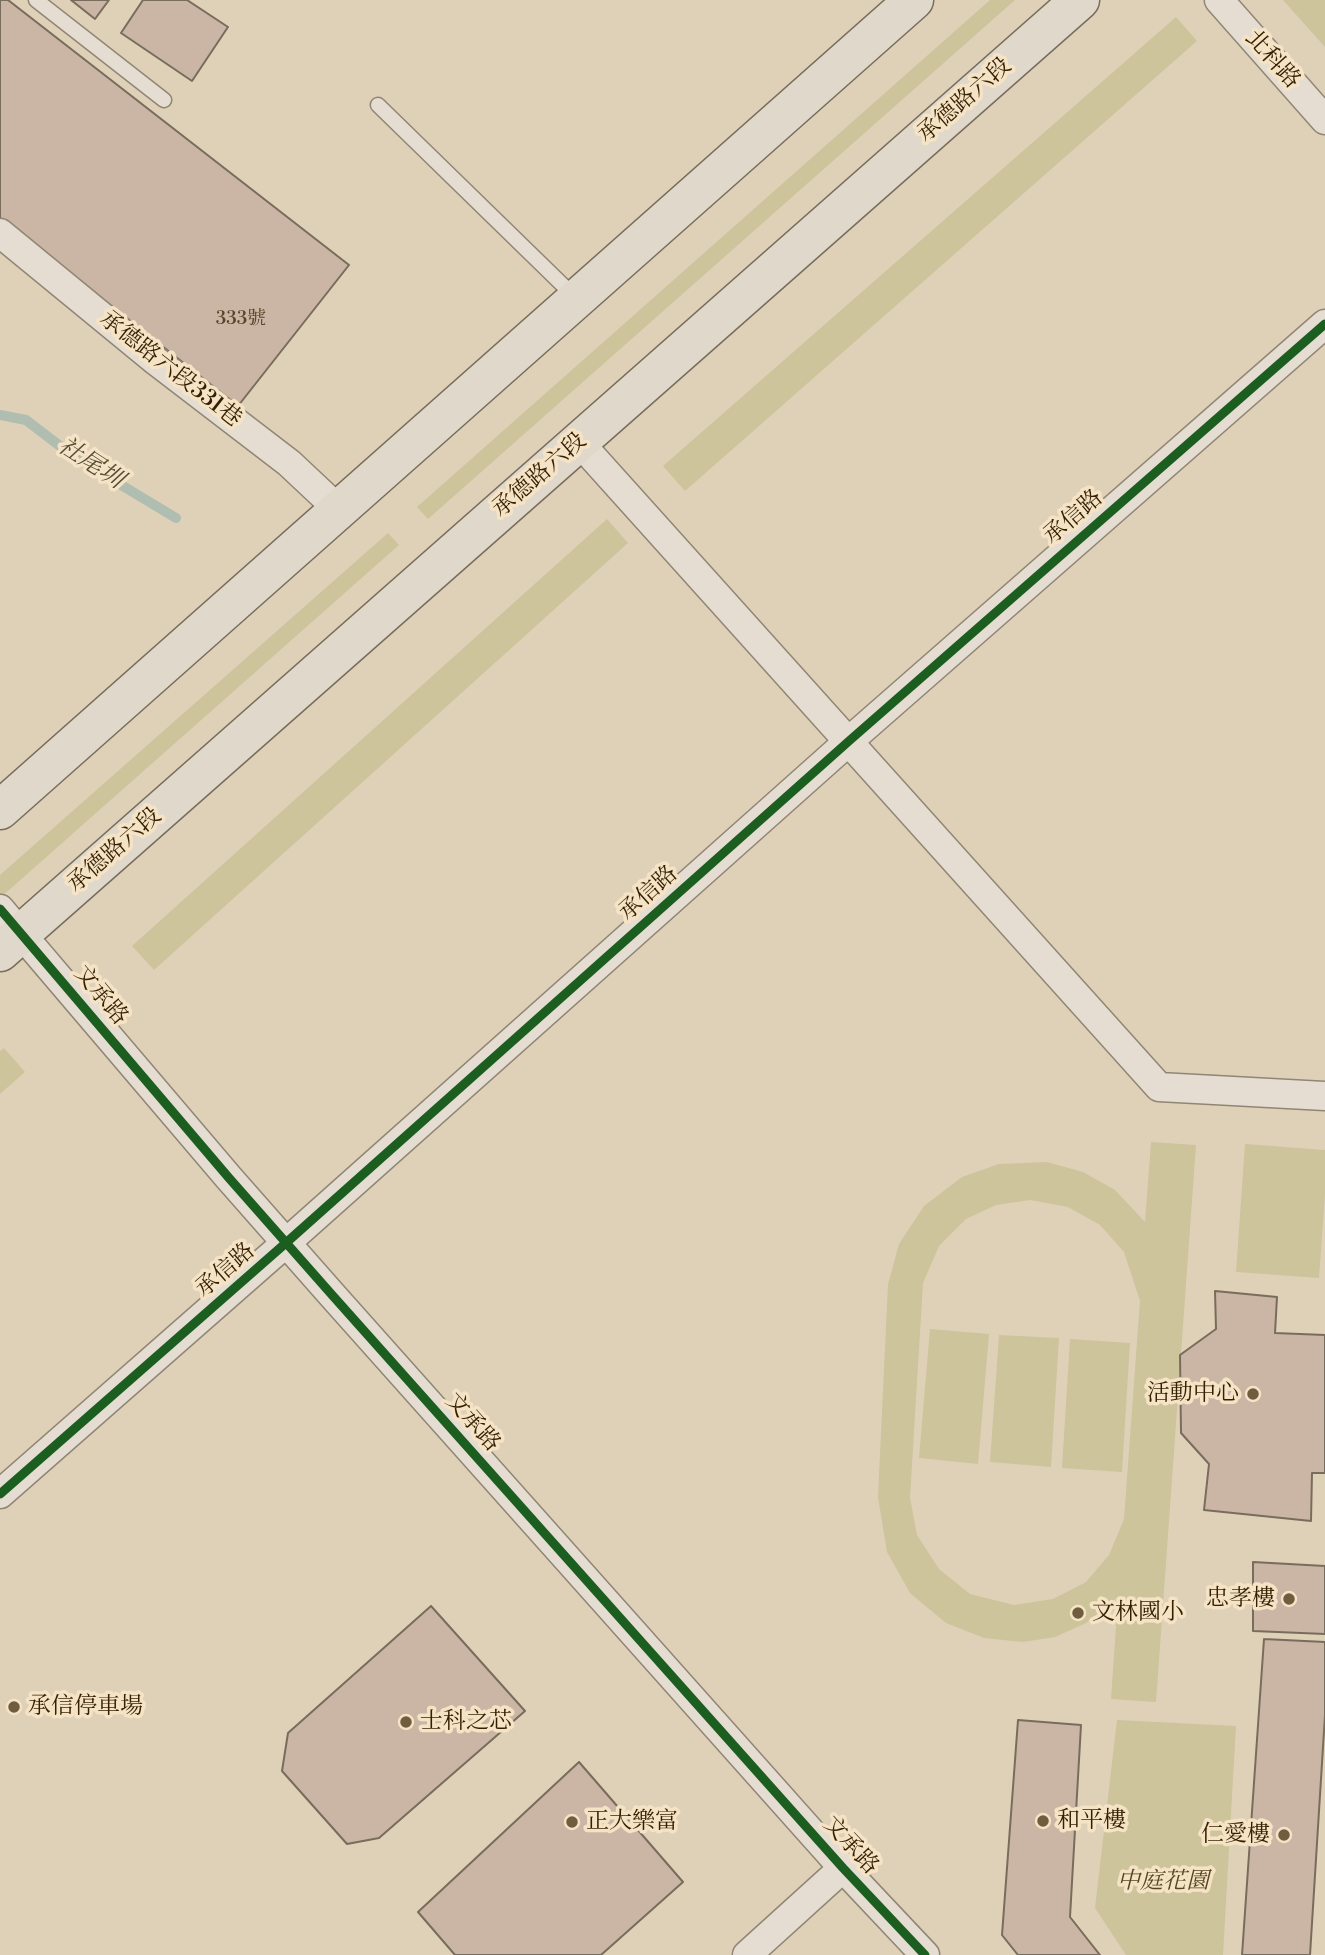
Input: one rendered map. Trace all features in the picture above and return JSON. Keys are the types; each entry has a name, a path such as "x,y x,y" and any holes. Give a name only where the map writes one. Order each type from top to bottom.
{"main road":[{"path":"0,810 914,0"},
{"name":"承德路六段","path":"7,932 579,442 1080,0"}],"street":[{"name":"北科路","path":"1219,0 1325,120"},
{"name":"承德路六段331巷","path":"0,233 156,361 289,463 338,509"},
{"name":"承信路","path":"0,1494 849,741 1325,324"},
{"path":"579,442 1159,1087 1325,1096"},
{"name":"文承路","path":"7,932 287,1242 843,1868 925,1955"},
{"path":"747,1955 843,1868"}],"lane":[{"path":"36,0 164,100"},
{"path":"378,106 576,298"}],"green space":[{"path":"990,0 1015,0 428,519 417,507"},
{"path":"1283,0 1325,0 1325,47"},
{"path":"1176,17 1197,41 685,491 663,466"},
{"path":"607,519 628,543 154,970 132,946"},
{"path":"388,533 399,545 0,898 0,875"},
{"path":"4,1048 25,1072 0,1094 0,1051"},
{"path":"1151,1142 1196,1145 1156,1702 1111,1699 1118,1597 1086,1623 1055,1637 1023,1642 984,1638 946,1623 910,1593 887,1552 878,1497 888,1284 899,1244 924,1206 962,1177 999,1164 1047,1162 1083,1172 1115,1190 1145,1222","holes":["1030,1200 1068,1207 1100,1225 1124,1252 1140,1301 1124,1519 1109,1555 1086,1582 1053,1599 1014,1605 970,1594 939,1569 917,1535 910,1498 923,1283 939,1246 966,1219 996,1205"]},
{"path":"1245,1144 1325,1150 1319,1278 1236,1272"},
{"path":"930,1329 989,1334 978,1464 919,1458"},
{"path":"999,1335 1059,1338 1051,1467 990,1462"},
{"path":"1070,1339 1130,1343 1122,1472 1062,1468"},
{"name":"中庭花園","path":"1117,1720 1236,1726 1223,1955 1126,1955 1095,1908"}],"building":[{"path":"0,0 8,0 349,265 238,406 0,218"},
{"path":"71,0 109,0 95,19"},
{"path":"143,0 187,0 228,27 192,81 121,33"},
{"name":"活動中心","path":"1215,1291 1277,1297 1275,1333 1325,1335 1325,1473 1312,1473 1311,1521 1204,1510 1209,1464 1181,1433 1180,1355 1216,1329"},
{"name":"忠孝樓","path":"1253,1562 1325,1566 1325,1634 1253,1631"},
{"name":"士科之芯","path":"431,1606 525,1711 379,1838 347,1844 282,1771 288,1733"},
{"name":"仁愛樓","path":"1264,1639 1325,1642 1325,1715 1310,1955 1242,1955"},
{"name":"和平樓","path":"1018,1720 1081,1725 1070,1917 1100,1955 1018,1955 1002,1935"},
{"name":"正大樂富","path":"579,1762 683,1882 601,1955 455,1955 418,1912"}],"waterway":[{"name":"社尾圳","path":"0,415 26,420 73,456 176,518"}],"cycle path":[{"path":"0,1494 849,741 1325,324"},
{"path":"0,909 333,1296 843,1868 925,1955"}],"place":[{"name":"活動中心","path":"1253,1394"},
{"name":"忠孝樓","path":"1289,1599"},
{"name":"文林國小","path":"1078,1613"},
{"name":"承信停車場","path":"14,1707"},
{"name":"士科之芯","path":"406,1722"},
{"name":"和平樓","path":"1043,1821"},
{"name":"正大樂富","path":"572,1822"},
{"name":"仁愛樓","path":"1284,1835"}]}
